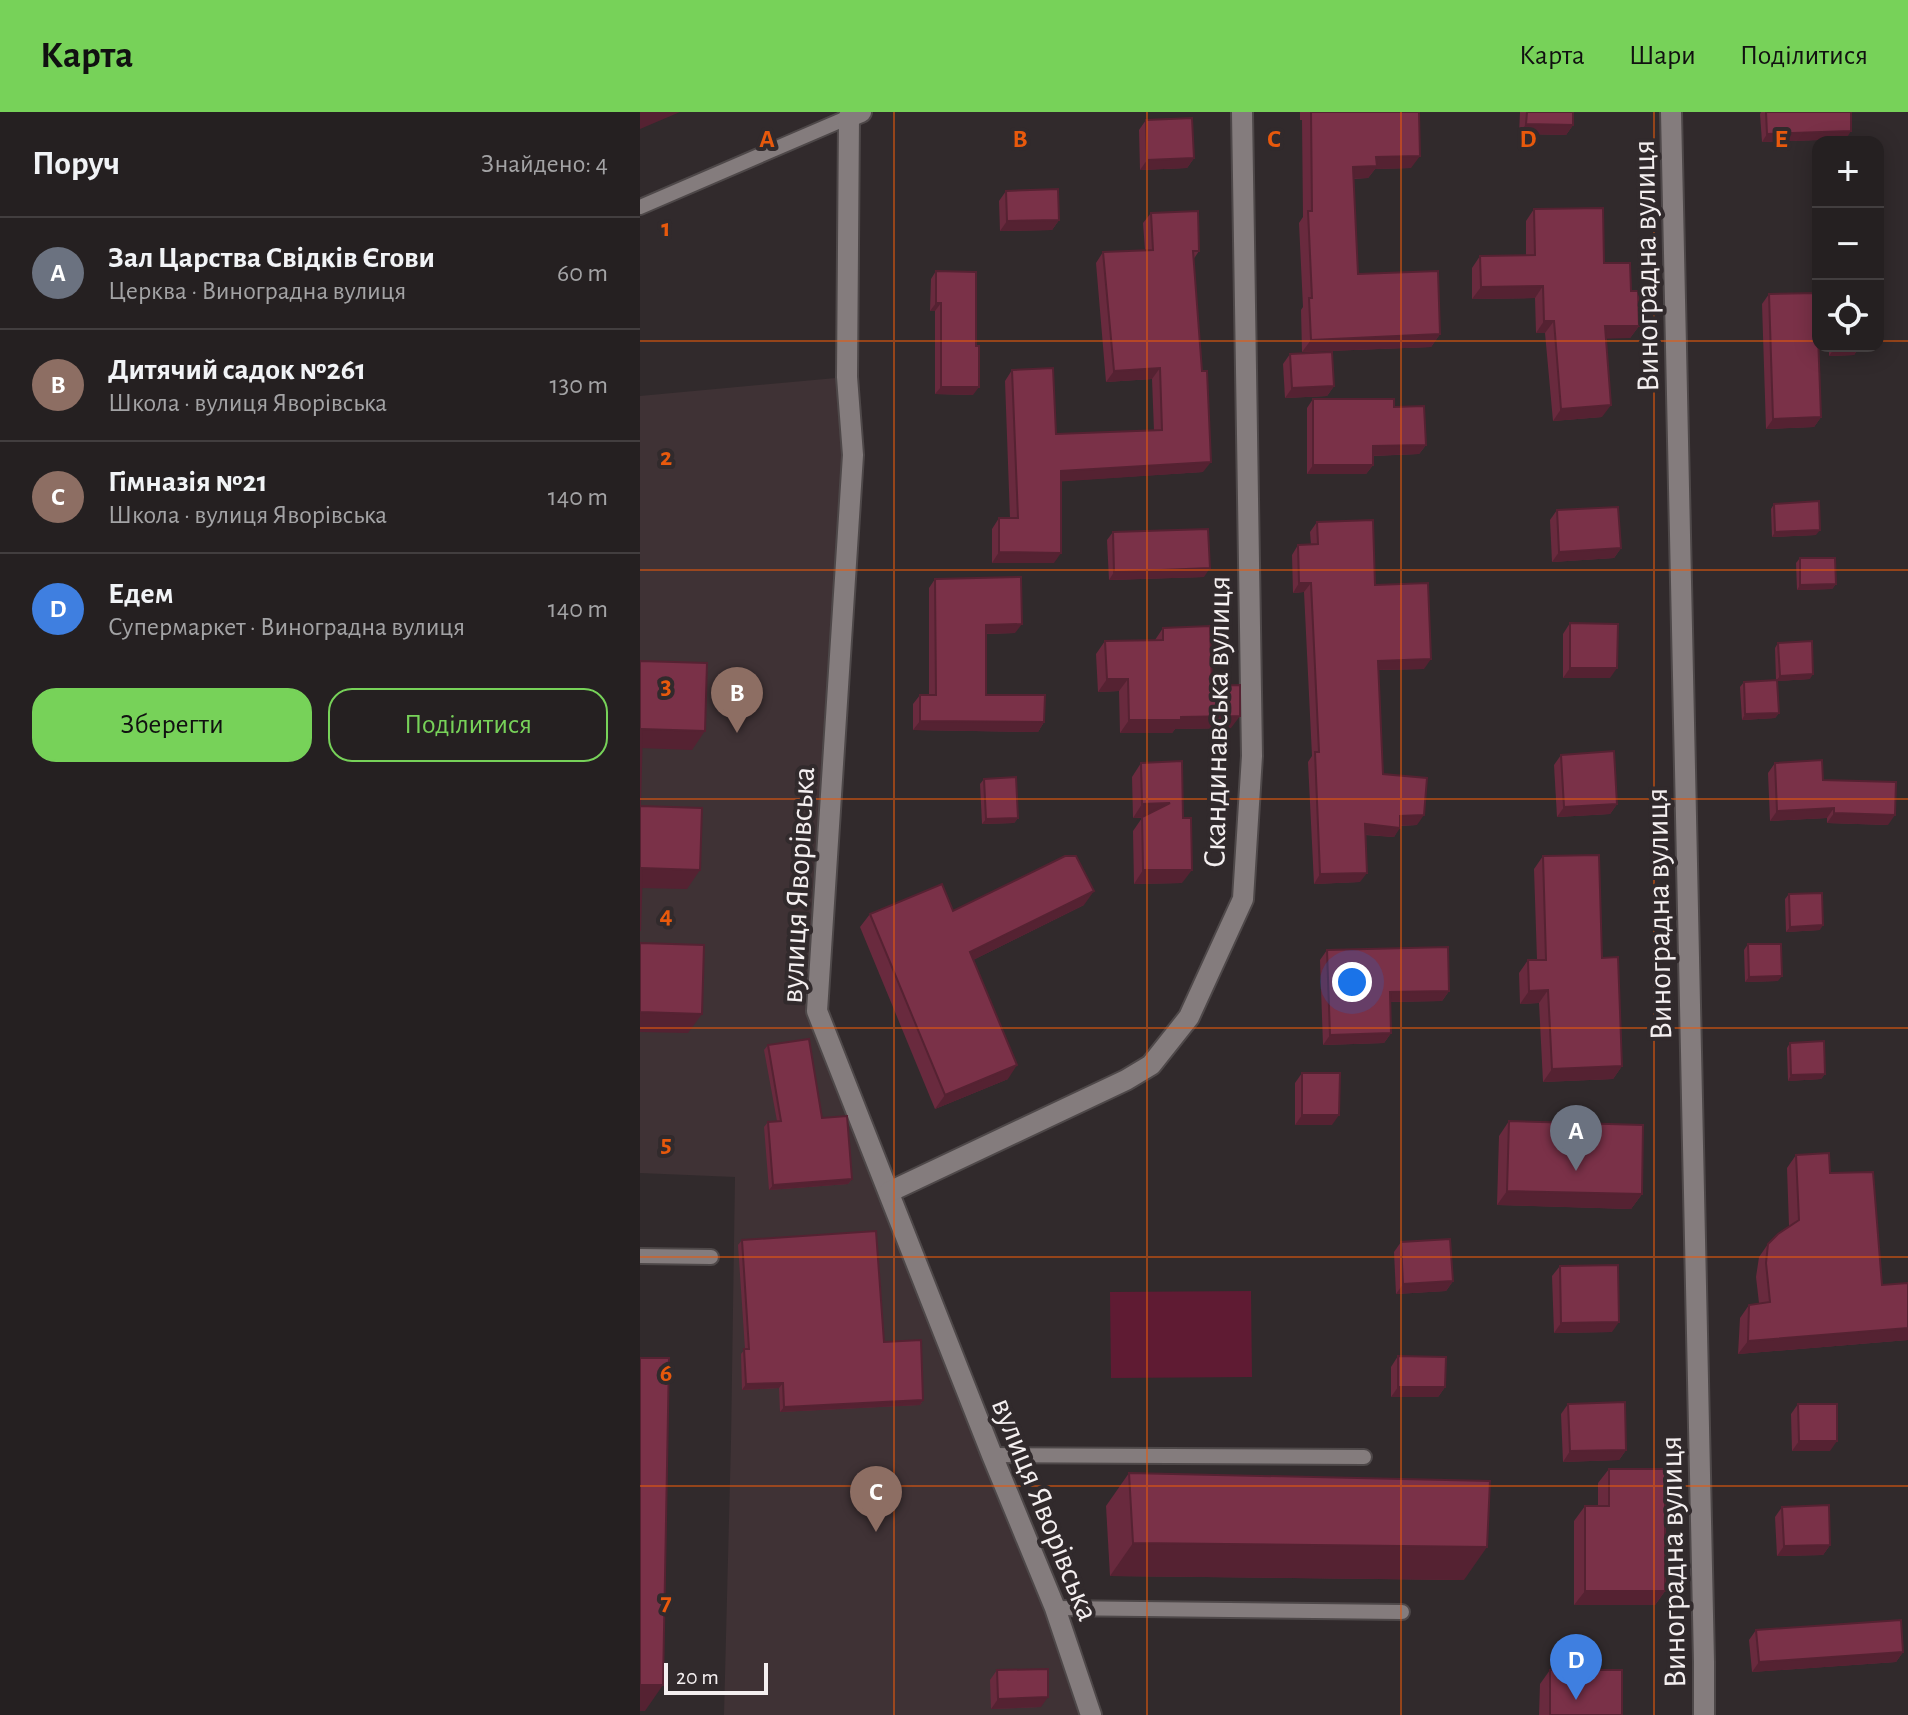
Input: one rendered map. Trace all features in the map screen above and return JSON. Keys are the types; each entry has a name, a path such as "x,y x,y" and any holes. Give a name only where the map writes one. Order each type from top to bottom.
{"street":[{"name":"Скандинавська вулиця","path":"889,1192 1126,1080 1151,1065 1189,1017 1243,899 1252,756 1242,112"},
{"name":"Виноградна вулиця","path":"1671,112 1704,1715"},
{"name":"вулиця Яворівська","path":"855,115 847,377 853,455 817,1011 1055,1608 1091,1715"}],"lane":[{"path":"640,207 855,115"},
{"path":"640,1256 711,1257"},
{"path":"992,1455 1364,1457"},
{"path":"1055,1608 1402,1612"}],"shaded area":[{"path":"847,377 817,1011 1091,1715 724,1715 735,1177 640,1173 640,396"},
{"path":"1251,1291 1252,1377 1111,1378 1110,1292"}],"building":[{"path":"1311,112 1419,112 1420,156 1376,157 1377,166 1353,167 1358,274 1438,271 1440,334 1311,340 1308,211 1312,211"},
{"path":"1527,112 1573,112 1573,125 1526,124"},
{"path":"1766,112 1851,112 1851,131 1767,134"},
{"path":"1192,118 1194,158 1147,160 1146,120"},
{"path":"1058,189 1059,220 1007,221 1006,191"},
{"path":"1603,208 1604,263 1630,263 1631,291 1638,291 1639,326 1605,326 1611,405 1561,409 1554,321 1544,321 1543,286 1481,287 1480,256 1535,255 1534,209"},
{"path":"1198,211 1199,251 1193,251 1202,371 1207,371 1211,462 1061,471 1061,553 999,552 999,518 1018,518 1012,370 1053,368 1056,434 1162,430 1160,368 1114,371 1103,252 1153,250 1151,213"},
{"path":"936,271 976,272 979,387 941,387 941,303 936,303"},
{"path":"1812,293 1812,352 1819,352 1821,417 1773,419 1769,294"},
{"path":"1332,352 1334,386 1292,388 1290,354"},
{"path":"1313,399 1394,399 1394,407 1424,406 1426,445 1373,446 1373,465 1313,465"},
{"path":"1819,501 1820,530 1775,532 1774,504"},
{"path":"1618,507 1621,548 1559,552 1557,510"},
{"path":"1373,520 1375,585 1428,583 1431,659 1378,661 1383,774 1427,778 1424,815 1400,816 1400,828 1365,824 1367,873 1320,874 1315,752 1319,752 1311,583 1299,583 1298,545 1318,544 1317,522"},
{"path":"1208,529 1210,568 1114,572 1113,532"},
{"path":"1800,558 1835,558 1836,584 1800,585"},
{"path":"1021,577 1022,624 986,625 986,695 1045,695 1044,722 920,721 920,695 936,695 935,579"},
{"path":"1570,623 1618,624 1617,668 1570,668"},
{"path":"1210,626 1212,686 1240,685 1240,716 1129,720 1128,679 1107,679 1105,641 1163,640 1163,628"},
{"path":"1812,641 1813,674 1780,676 1778,643"},
{"path":"640,661 707,663 705,731 642,729 640,805"},
{"path":"1777,680 1779,713 1745,714 1744,682"},
{"path":"1614,751 1617,804 1564,807 1561,755"},
{"path":"1822,760 1823,780 1896,782 1895,815 1834,813 1834,808 1777,811 1775,763"},
{"path":"1182,761 1183,818 1191,818 1192,870 1143,870 1142,817 1170,803 1142,804 1141,763"},
{"path":"1016,777 1018,818 986,819 984,779"},
{"path":"640,806 702,808 700,870 642,868 640,931"},
{"path":"1599,855 1602,958 1618,957 1622,1066 1552,1069 1548,990 1529,991 1528,960 1546,960 1543,856"},
{"path":"1065,856 1076,856 1094,891 970,952 1017,1065 945,1095 870,914 942,884 953,911"},
{"path":"1822,893 1823,925 1790,927 1789,894"},
{"path":"640,943 704,945 702,1014 640,1012"},
{"path":"1748,944 1781,944 1782,976 1749,977"},
{"path":"1448,947 1449,991 1390,992 1391,1033 1330,1035 1327,950"},
{"path":"809,1039 822,1118 847,1116 852,1179 773,1185 768,1122 781,1121 768,1045"},
{"path":"1824,1041 1825,1074 1791,1075 1790,1043"},
{"path":"1302,1073 1340,1073 1339,1115 1302,1115"},
{"path":"1509,1121 1643,1125 1642,1194 1507,1191"},
{"path":"1829,1153 1830,1173 1873,1172 1882,1285 1908,1283 1908,1328 1748,1341 1749,1305 1770,1302 1766,1263 1768,1244 1799,1220 1796,1155"},
{"path":"876,1231 884,1342 921,1340 923,1400 784,1407 783,1383 746,1384 744,1349 749,1349 742,1240"},
{"path":"1450,1239 1453,1281 1403,1284 1401,1242"},
{"path":"1618,1265 1619,1322 1561,1323 1560,1266"},
{"path":"1398,1356 1446,1357 1445,1387 1398,1387"},
{"path":"640,1358 669,1358 663,1685 640,1685"},
{"path":"1625,1402 1626,1450 1570,1451 1568,1404"},
{"path":"1798,1404 1837,1404 1837,1441 1799,1441"},
{"path":"1609,1469 1665,1469 1665,1591 1585,1591 1585,1506 1609,1506"},
{"path":"1129,1473 1490,1481 1487,1547 1133,1543"},
{"path":"1829,1505 1830,1545 1784,1546 1782,1507"},
{"path":"1901,1620 1903,1652 1759,1662 1756,1630"},
{"path":"1048,1669 1048,1697 998,1699 997,1670"},
{"path":"1550,1670 1622,1670 1622,1715 1550,1715"}],"place":[{"name":"Дитячий садок №261","path":"737,733"},
{"name":"Зал Царства Свідків Єгови","path":"1576,1171"},
{"name":"Гімназія №21","path":"876,1532"},
{"name":"Едем","path":"1576,1700"}]}
